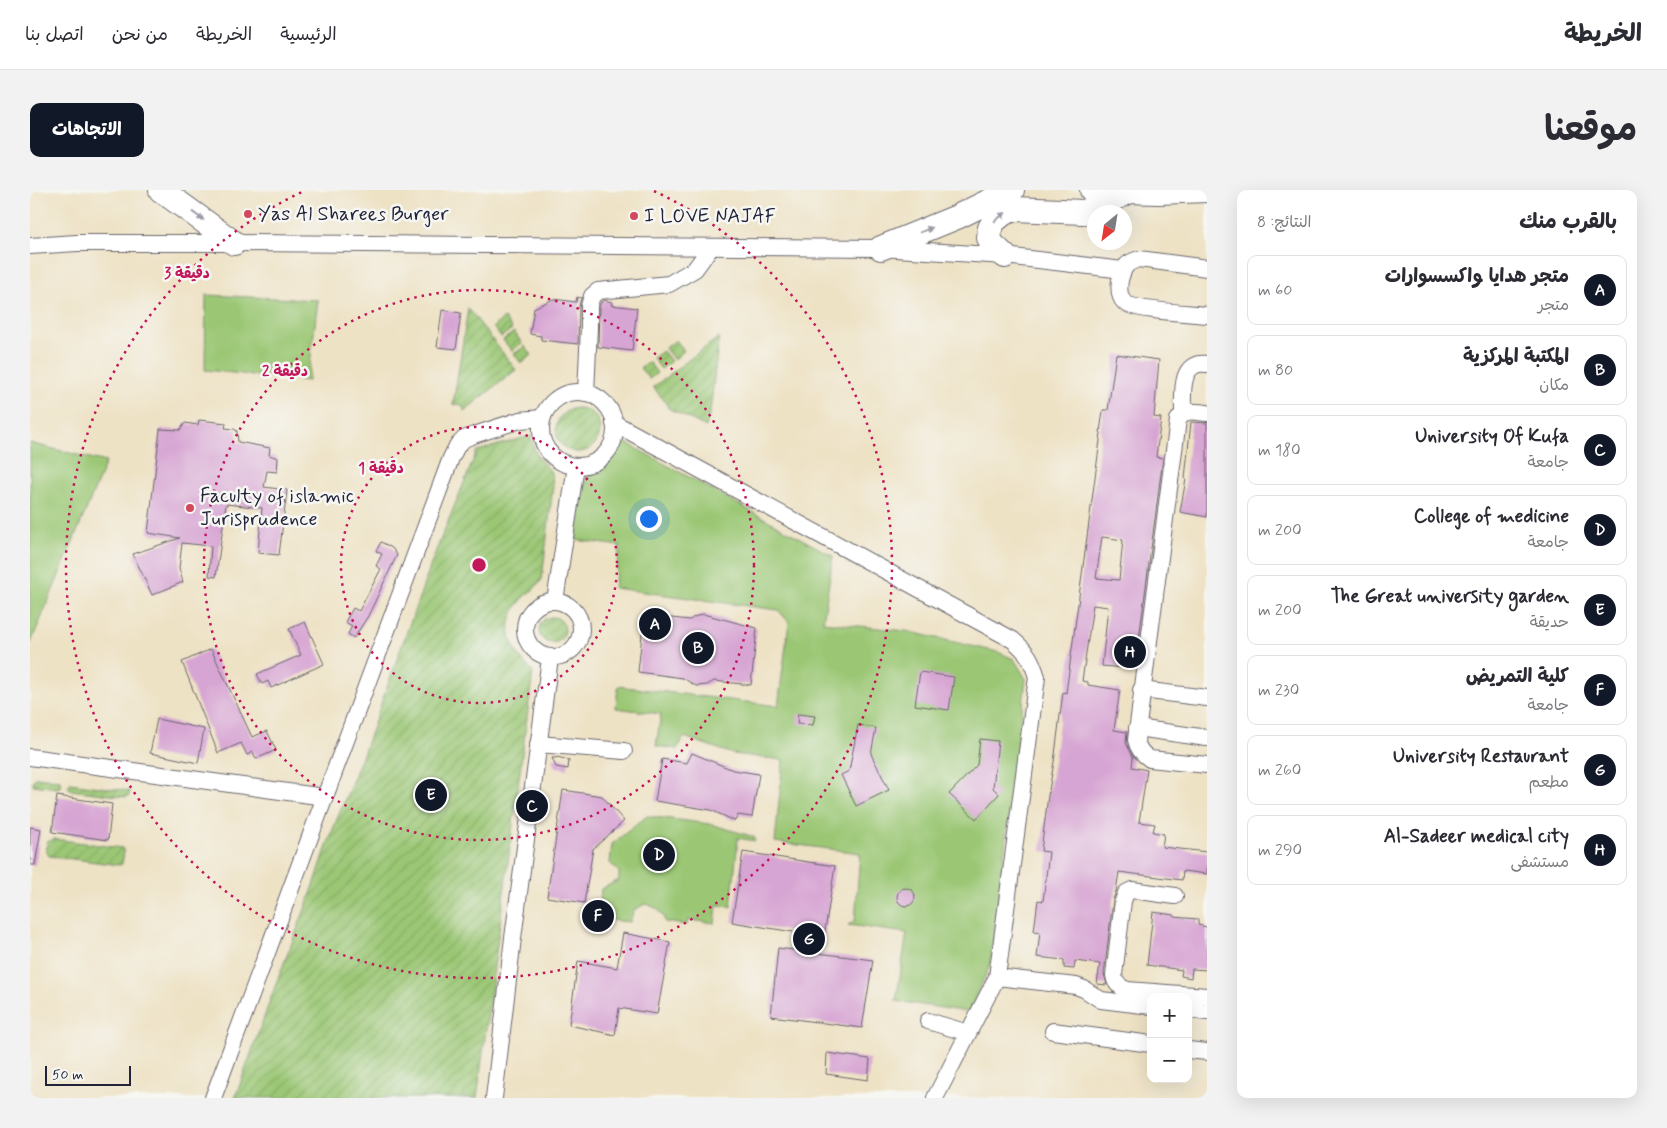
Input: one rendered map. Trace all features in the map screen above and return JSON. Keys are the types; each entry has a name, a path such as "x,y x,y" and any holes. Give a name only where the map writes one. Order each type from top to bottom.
{"highway":[{"path":"161,190 234,243"},
{"path":"881,248 957,218 1012,190"},
{"path":"1092,190 1201,194"},
{"path":"1005,256 993,246 990,238 990,228 1004,213 1015,209 1083,212 1128,192"}],"lane":[{"path":"30,246 77,243 234,243 881,248 1005,256 1123,270"},
{"path":"586,393 589,306 592,296 598,291 669,284 695,269 711,247"},
{"path":"1207,268 1139,259 1128,262 1123,270 1119,284 1120,296 1124,303 1145,309 1207,315"},
{"path":"1183,414 1183,381 1193,365 1198,363 1207,364"},
{"path":"586,393 596,397 605,404 611,413 615,434 612,445 606,454 597,461 587,465 565,464 555,459 547,450 542,440 540,430 542,418 554,400 564,394 586,393"},
{"path":"1207,413 1189,412 1183,414 1178,420 1136,740 1138,749 1150,759 1207,766"},
{"path":"213,1098 457,446 474,435 520,420 542,418"},
{"path":"614,423 1013,640 1026,651 1033,664 1037,678 997,977 936,1098"},
{"path":"556,601 576,466"},
{"path":"556,601 572,608 580,623 581,632 579,641 567,654 550,658 540,655 526,641 525,621 536,606 556,601"},
{"path":"494,1098 550,658"},
{"path":"1142,690 1207,698"},
{"path":"1137,728 1207,738"},
{"path":"538,744 624,752"},
{"path":"30,757 325,797"},
{"path":"1175,896 1132,890 1126,893 1123,901 1114,975 1115,982 1127,990 1207,996"},
{"path":"997,977 1076,986 1101,1000 1147,1006"},
{"path":"1192,1010 1207,1012"},
{"path":"928,1021 968,1033"},
{"path":"1053,1031 1147,1043"},
{"path":"1192,1050 1207,1052"}],"green space":[{"path":"206,295 318,300 308,381 205,370"},
{"path":"468,308 516,370 464,411 463,406 459,404 453,405"},
{"path":"504,318 512,329 501,337 493,327"},
{"path":"514,332 522,343 512,351 503,340"},
{"path":"719,337 710,412 706,427 668,408 667,404 653,387"},
{"path":"676,340 684,351 674,360 665,348"},
{"path":"525,346 532,355 521,363 514,354"},
{"path":"663,351 671,361 661,369 653,358"},
{"path":"649,362 657,373 649,379 640,368"},
{"path":"578,408 590,412 596,418 600,430 596,442 590,448 578,452 566,448 560,442 556,430 560,418 566,412"},
{"path":"530,436 537,455 550,470 553,486 542,579 520,602 510,621 511,639 515,648 533,672 477,1098 235,1098 312,891 331,834 362,757 435,553 477,451"},
{"path":"623,441 833,556 823,622 906,631 998,652 1014,659 1026,679 990,966 968,1012 896,1001 907,933 848,925 855,921 860,853 775,842 783,760 733,754 684,737 677,749 656,746 661,714 616,708 618,686 778,706 789,622 778,610 614,588 620,546 576,540 586,477 611,460"},
{"path":"30,443 106,462 30,645"},
{"path":"552,617 561,621 565,630 561,639 552,643 543,639 539,630 543,621"},
{"path":"37,777 60,780 61,786 57,788 33,785 33,780"},
{"path":"70,783 130,791 129,796 126,797 71,790 68,787"},
{"path":"647,816 710,824 754,837 755,841 738,838 731,907 717,905 715,923 688,920 687,925 665,922 658,910 645,904 634,910 630,922 599,919 601,889 619,880 619,872 610,863 612,844"},
{"path":"54,839 122,848 124,852 122,864 49,856 46,851 47,842"}],"building":[{"path":"577,297 581,298 578,344 541,340 541,336 530,334 534,308 553,299 576,302"},
{"path":"604,300 612,302 611,305 637,308 632,351 598,347 599,307"},
{"path":"442,310 461,313 456,349 437,347"},
{"path":"1116,354 1159,360 1154,417 1161,418 1156,457 1163,458 1135,669 1102,666 1108,607 1093,605 1082,681 1088,682 1088,685 1120,690 1114,730 1127,732 1126,743 1133,757 1132,767 1147,770 1139,822 1155,824 1153,832 1164,834 1162,847 1207,852 1207,874 1183,871 1182,880 1119,872 1113,900 1104,974 1107,985 1097,984 1100,964 1075,961 1074,969 1064,968 1064,960 1037,957 1040,932 1034,931 1038,900 1043,901 1049,852 1041,851 1048,796 1063,692 1066,693 1103,410 1108,410","holes":["1102,537 1123,540 1119,580 1096,578"]},
{"name":"Faculty of islamic Jurisprudence","path":"199,420 226,423 225,428 237,431 238,442 270,448 269,455 278,458 277,472 267,471 264,487 287,490 279,555 258,553 262,508 226,504 216,577 209,576 211,546 182,543 179,568 183,582 152,595 133,554 180,538 148,533 160,429 180,430 185,423 198,425"},
{"path":"1191,422 1207,423 1207,517 1180,512 1186,479"},
{"path":"381,542 392,548 397,555 368,616 354,638 348,634 352,626 345,622 353,608 359,611 381,569 376,566 382,554 376,551"},
{"path":"703,614 757,628 751,685 714,681 707,685 696,686 683,678 638,672 644,615 690,620"},
{"path":"305,622 324,664 271,688 268,681 262,684 257,674 301,655 289,629"},
{"path":"211,649 252,737 267,731 276,750 256,759 253,752 247,755 241,743 218,753 182,662"},
{"path":"920,672 954,677 949,710 915,705"},
{"path":"798,714 815,716 813,725 797,724"},
{"path":"157,719 204,729 198,763 150,753"},
{"path":"858,725 876,728 871,754 889,790 856,806 841,775 849,771"},
{"path":"980,739 998,741 993,788 999,794 976,819 949,794 977,765"},
{"path":"692,753 733,770 759,774 752,817 738,815 735,821 711,810 655,801 662,759 687,763"},
{"path":"557,757 569,760 568,769 556,767 552,758"},
{"path":"563,790 602,796 624,821 593,849 584,903 547,897"},
{"path":"57,796 112,804 108,840 52,832"},
{"path":"30,827 41,829 35,865 30,865"},
{"path":"743,852 835,866 824,937 732,922"},
{"path":"906,888 912,891 915,897 912,903 906,906 900,903 897,897 900,891"},
{"path":"1153,912 1174,915 1174,917 1198,919 1198,925 1207,927 1207,970 1192,969 1191,978 1181,976 1182,970 1147,965"},
{"path":"623,933 670,942 657,1014 619,1008 615,1035 569,1025 578,961 617,968"},
{"path":"778,948 873,960 862,1028 771,1016"},
{"path":"827,1053 870,1059 868,1080 826,1074"}],"place":[{"name":"Yas Al Sharees Burger","path":"248,214"},
{"name":"I LOVE NAJAF","path":"634,216"},
{"name":"Faculty of islamic Jurisprudence","path":"190,508"},
{"name":"متجر هدايا واكسسوارات","path":"655,624"},
{"name":"المكتبة المركزية","path":"698,648"},
{"name":"Al-Sadeer medical city","path":"1130,652"},
{"name":"The Great university garden","path":"431,795"},
{"name":"University Of Kufa","path":"532,806"},
{"name":"College of medicine","path":"659,855"},
{"name":"كلية التمريض","path":"598,916"},
{"name":"University Restaurant","path":"809,939"}]}
